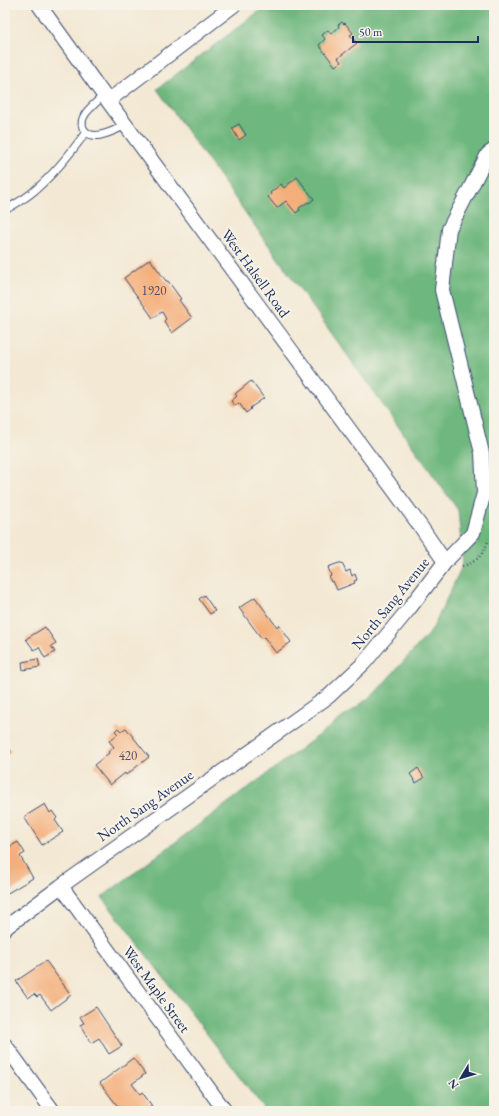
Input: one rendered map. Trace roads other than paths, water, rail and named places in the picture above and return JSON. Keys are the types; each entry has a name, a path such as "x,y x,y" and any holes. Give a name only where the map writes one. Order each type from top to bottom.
{"street":[{"name":"West Halsell Road","path":"39,5 421,527 445,562"},
{"path":"106,98 234,5"},
{"name":"North Sang Avenue","path":"5,928 61,886 329,696 364,663 445,562 473,533 484,493 482,453 442,290 449,228 488,154 494,150"},
{"name":"West Maple Street","path":"61,886 226,1111"},
{"path":"5,1045 53,1111"}],"lane":[{"path":"106,98 85,114 82,121 82,127 91,135 98,136 112,132 126,125"},
{"path":"5,210 34,192 74,149 86,132"}]}
